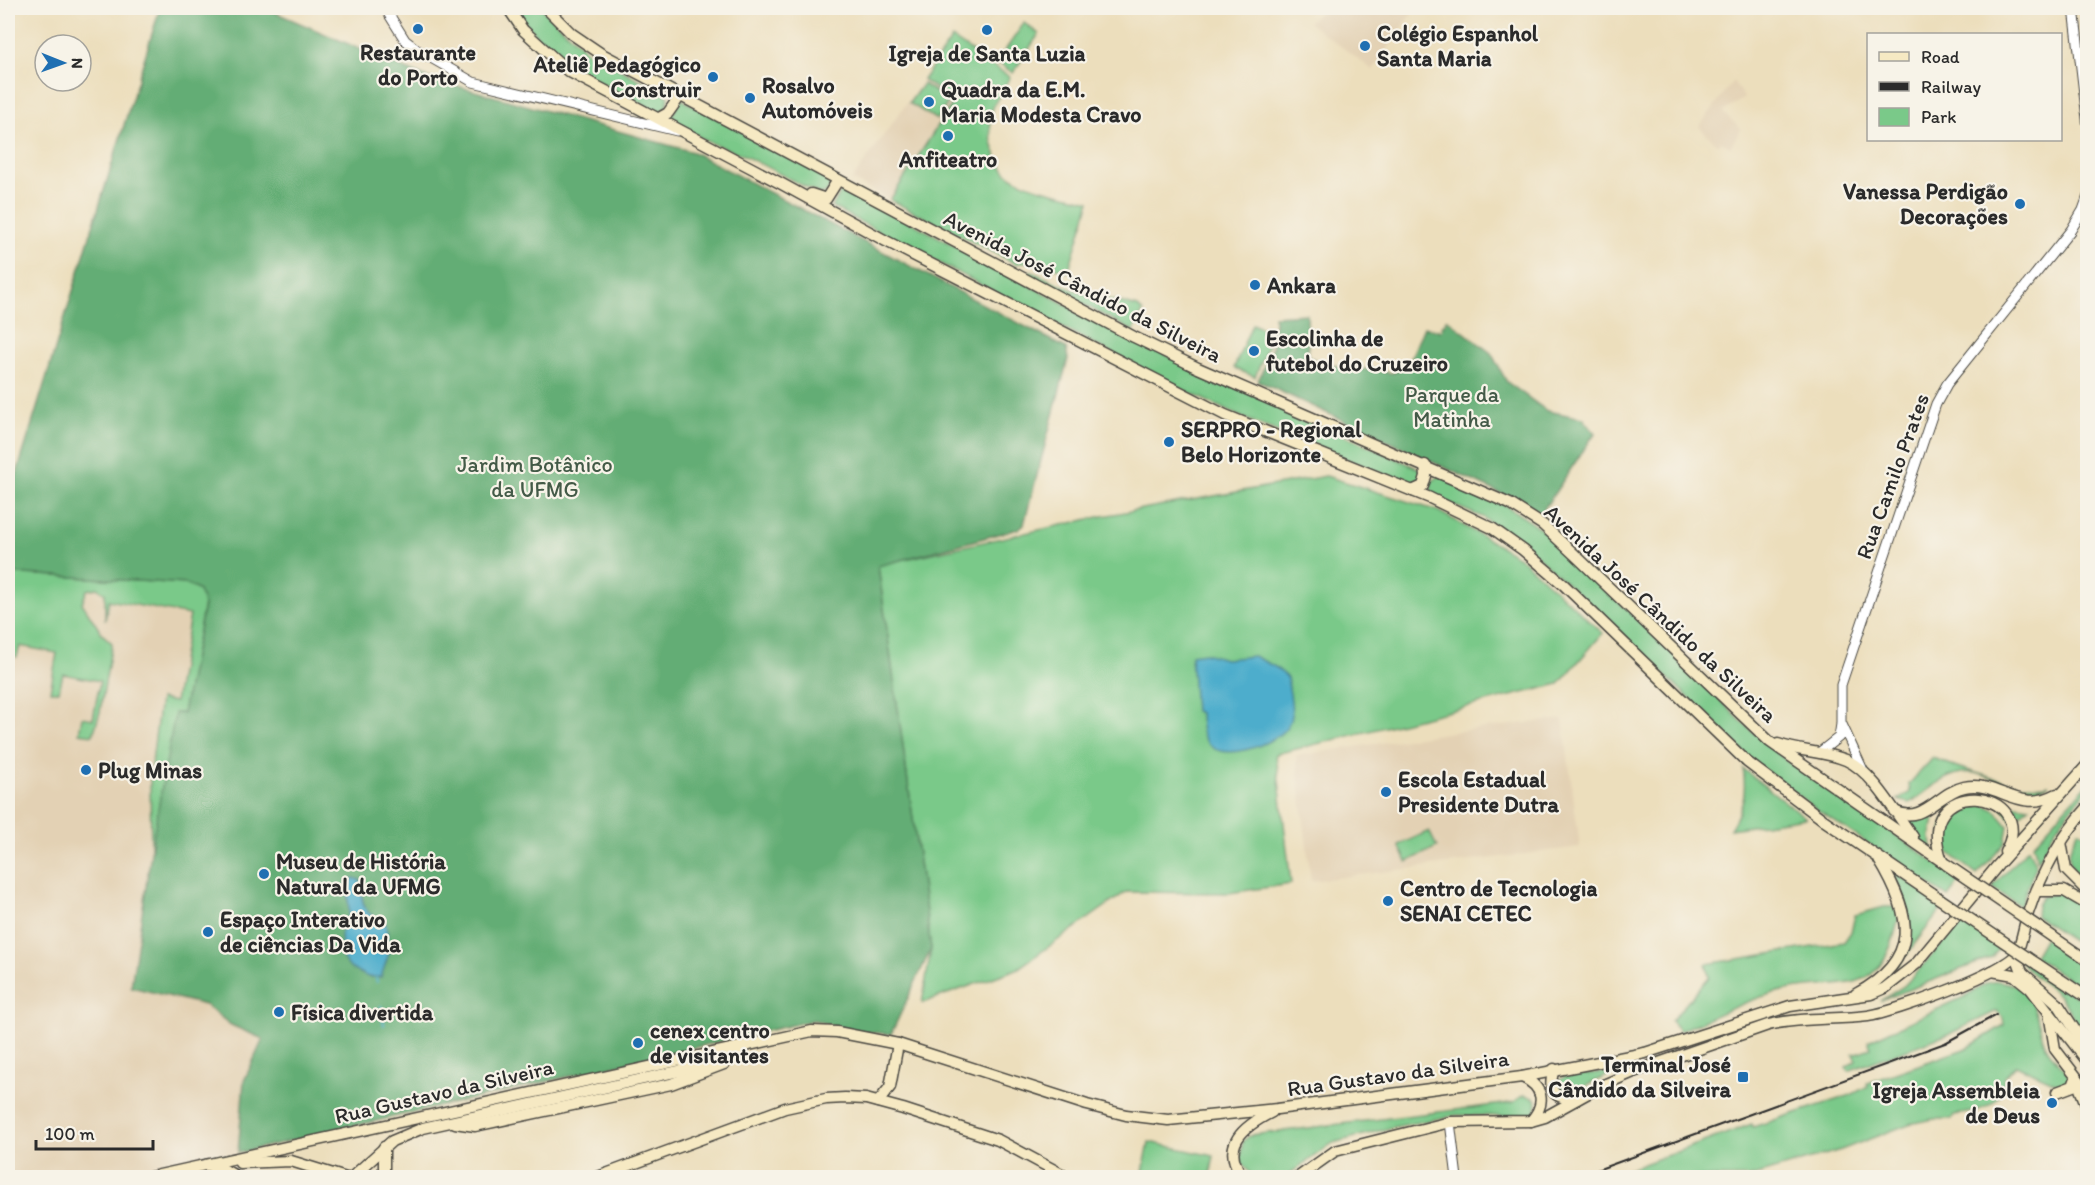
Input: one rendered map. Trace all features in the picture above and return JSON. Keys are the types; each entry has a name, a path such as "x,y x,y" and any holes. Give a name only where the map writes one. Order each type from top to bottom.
{"main road":[{"name":"Avenida José Cândido da Silveira","path":"508,8 523,30 568,71 906,252 1225,415 1430,498 1482,522 1523,550 1570,592 1747,762 1825,822 2088,998"},
{"name":"Avenida José Cândido da Silveira","path":"546,8 572,34 600,53 1198,368 1496,496 1543,525 1770,742 2088,961"},
{"path":"659,118 668,112 680,96"},
{"path":"780,183 793,184 824,199 838,180"},
{"path":"1413,491 1423,486 1426,476 1425,465"},
{"path":"1430,498 1427,490 1431,478 1441,472"},
{"path":"1770,742 1789,748 1820,752 1846,760 1863,770 1920,846"},
{"path":"1998,865 2088,764"},
{"path":"1894,811 1904,815 1916,815 1954,790 1974,786 2022,802 2047,800 2064,790"},
{"path":"1944,863 1937,843 1938,823 1942,814 1957,801 1977,797 1997,804 2009,820 2012,834 2010,843 1998,865"},
{"path":"2088,807 2061,842 2046,867 2016,955 2022,972 2058,1004 2088,1050"},
{"path":"2061,842 2066,870 2088,892"},
{"path":"1848,999 1884,975 1896,961 1904,941 1905,912 1890,878 1875,855"},
{"name":"Rua Gustavo da Silveira","path":"146,1178 751,1043 820,1031 898,1044 1126,1115 1168,1120 1277,1109 1522,1077 1645,1053 1790,1006 1870,994 1901,978 1916,964 1998,865"},
{"path":"2037,891 2064,891 2088,905"},
{"path":"1296,1178 1335,1151 1450,1122 1531,1121 1555,1113 1577,1099 1636,1071 1768,1025 1785,1021 1870,1016 1917,1004 1992,971 2016,955"},
{"path":"1992,971 2014,975 2030,988 2088,1062"},
{"path":"2048,1009 2055,1049 2088,1092"},
{"name":"Rua Gustavo da Silveira","path":"351,1178 384,1147 423,1128 679,1071 751,1043"},
{"path":"878,1102 890,1087 898,1044"},
{"path":"1554,1069 1550,1082 1552,1090 1559,1097 1577,1099"},
{"path":"1522,1077 1531,1081 1542,1094 1541,1108 1531,1121"},
{"path":"2057,1092 2073,1086 2076,1078"},
{"path":"2076,1078 2088,1108"},
{"path":"595,1178 805,1102 845,1098 878,1102 998,1140 1069,1178"},
{"path":"1244,1178 1234,1158 1237,1138 1250,1123 1277,1109"},
{"path":"384,1147 384,1178"},
{"path":"203,1165 291,1161 346,1178"},
{"path":"203,1165 225,1170 238,1178"}],"street":[{"path":"385,8 405,40 419,51 473,82 686,133"},
{"path":"2074,8 2088,128"},
{"path":"637,122 659,118"},
{"name":"Rua Camilo Prates","path":"1863,770 1841,722 1841,685 1936,404 1953,377 2071,230 2088,196"},
{"path":"1820,752 1839,736 1841,722"},
{"path":"1450,1122 1457,1178"}],"shaded area":[{"name":"Colégio Espanhol Santa Maria","path":"1325,8 1416,8 1373,70 1308,22"},
{"path":"923,80 951,99 952,103 890,200 852,180"},
{"path":"1733,81 1744,98 1723,112 1741,129 1730,147 1721,141 1718,145 1699,127"},
{"name":"Plug Minas","path":"8,573 199,590 155,826 131,987 205,1005 231,1025 263,1039 244,1081 238,1153 208,1156 114,1177 8,1177"},
{"path":"1563,719 1580,847 1311,881 1296,756 1459,731"}],"green space":[{"name":"Jardim Botânico da UFMG","path":"160,8 265,8 425,77 693,152 1066,348 1068,359 1024,524 1018,529 878,566 931,949 891,1034 850,1031 814,1020 238,1153 244,1081 263,1039 231,1025 205,1005 131,987 155,826 175,713 183,713 204,605 199,591 187,584 8,573 8,502"},
{"path":"515,8 541,8 588,52 666,94 669,97 666,107 660,113 580,71 545,44 529,28"},
{"path":"1024,23 1039,34 1013,73 997,62"},
{"path":"952,38 1010,77 994,105 991,121 994,149 1006,172 1013,178 1034,187 1090,201 1068,272 1032,260 1016,264 890,200 952,104 951,99 923,80"},
{"name":"Quadra da E.M. Maria Modesta Cravo","path":"923,84 949,101 937,120 909,103"},
{"path":"681,99 829,178 832,183 827,192 819,194 743,155 706,141 670,120"},
{"path":"844,187 1131,339 1424,471 1418,488 1241,417 1177,387 832,207"},
{"path":"1030,271 1071,289 1138,307 1143,312 1133,331 1027,274"},
{"name":"Parque da Matinha","path":"1307,314 1308,356 1322,364 1393,373 1409,363 1424,327 1440,331 1447,319 1491,353 1507,382 1547,411 1583,418 1595,433 1538,518 1506,496 1258,381 1273,345 1274,316"},
{"name":"Escolinha de futebol do Cruzeiro","path":"1252,324 1273,333 1255,377 1234,368"},
{"path":"1441,475 1499,501 1540,528 1670,650 1743,723 1787,761 1961,880 1948,897 1819,811 1748,758 1702,710 1535,554 1482,517 1431,496 1431,482"},
{"path":"1326,476 1438,511 1519,557 1603,633 1559,684 1276,754 1291,884 1229,893 1126,892 1017,969 922,1003 931,949 878,565 1103,516"},
{"path":"8,573 187,584 199,590 204,604 183,714 176,713 151,851 150,777 160,699 175,702 190,615 109,600 105,620 105,593 97,588 87,590 82,603 102,634 112,643 100,712 93,735 79,733 82,717 93,719 100,681 63,674 59,691 50,691 57,653 20,646 17,657 8,656"},
{"path":"1933,758 2009,782 2039,786 2049,784 2036,790 2024,791 1982,775 1957,774 1944,779 1910,803 1898,800 1910,792 1909,784"},
{"path":"1743,769 1806,818 1730,829 1743,800"},
{"path":"2087,785 2087,790 2056,828 2038,861 2033,844"},
{"path":"1982,789 2010,804 2029,807 2012,822 1997,801 1988,794 1972,792 1955,798 1935,812 1931,835 1932,851 1915,835 1903,817 1961,791"},
{"path":"1980,802 1995,810 2008,826 2005,843 1977,875 1944,849 1942,828 1947,815 1953,810"},
{"path":"2079,830 2087,836 2088,853 2077,874 2070,863 2069,853"},
{"path":"1429,831 1437,847 1407,862 1399,845"},
{"path":"2028,848 2036,866 2020,906 1992,887"},
{"path":"1891,869 1944,906 1896,968 1909,921 1901,890"},
{"path":"2059,892 2087,909 2087,950 2036,916 2037,905 2042,897"},
{"path":"1884,907 1894,907 1899,916 1891,945 1881,964 1869,976 1855,982 1774,993 1680,1031 1671,1021 1709,977 1706,964 1844,942 1851,932 1855,915"},
{"path":"1964,920 2001,947 1992,957 1880,1001 1904,986"},
{"path":"2045,937 2087,967 2087,992 2034,956"},
{"path":"2018,957 2087,1003 2087,1042 2061,998"},
{"path":"1997,981 2011,984 2028,996 2048,1051 2066,1070 2071,1079 2062,1086 2016,1065 2004,1078 2000,1096 1987,1107 1954,1115 1952,1119 1934,1119 1909,1124 1841,1150 1750,1177 1606,1178 1752,1124 1753,1127 1851,1095 1868,1086 1867,1083 1967,1048 2004,1025 2003,1018 1997,1011 1949,1034 1848,1071 1846,1067 1856,1061 1853,1054 1871,1048 1868,1041 1966,996 1987,983"},
{"path":"1617,1071 1569,1094 1557,1089 1557,1083 1565,1076"},
{"path":"1524,1095 1533,1097 1537,1102 1535,1115 1524,1117 1457,1115 1394,1127 1333,1143 1285,1177 1253,1177 1240,1161 1243,1141 1251,1135 1503,1104 1514,1102"},
{"path":"1149,1142 1214,1156 1210,1177 1142,1177"}],"water":[{"path":"1205,653 1225,659 1254,656 1275,667 1287,677 1292,712 1284,730 1266,743 1242,751 1220,751 1212,747 1202,732 1200,713 1195,711 1191,655"},
{"path":"354,878 360,880 365,907 372,915 386,924 389,953 381,977 368,977 350,968 342,957 341,932 349,914 347,881"}],"waterway":[{"path":"376,978 377,982"},
{"path":"381,1006 384,1025"}],"railway":[{"path":"1575,1178 1945,1043 1996,1015"}],"place":[{"name":"Restaurante do Porto","path":"418,29"},
{"name":"Igreja de Santa Luzia","path":"987,30"},
{"name":"Colégio Espanhol Santa Maria","path":"1365,46"},
{"name":"Ateliê Pedagógico Construir","path":"713,77"},
{"name":"Rosalvo Automóveis","path":"750,98"},
{"name":"Quadra da E.M. Maria Modesta Cravo","path":"929,102"},
{"name":"Anfiteatro","path":"948,136"},
{"name":"Vanessa Perdigão Decorações","path":"2020,204"},
{"name":"Ankara","path":"1255,285"},
{"name":"Escolinha de futebol do Cruzeiro","path":"1254,351"},
{"name":"SERPRO - Regional Belo Horizonte","path":"1169,442"},
{"name":"Plug Minas","path":"86,770"},
{"name":"Escola Estadual Presidente Dutra","path":"1386,792"},
{"name":"Museu de História Natural da UFMG","path":"264,874"},
{"name":"Centro de Tecnologia SENAI CETEC","path":"1388,901"},
{"name":"Espaço Interativo de ciências Da Vida","path":"208,932"},
{"name":"Física divertida","path":"279,1012"},
{"name":"cenex centro de visitantes","path":"638,1043"},
{"name":"Terminal José Cândido da Silveira","path":"1743,1077"},
{"name":"Igreja Assembleia de Deus","path":"2052,1103"}]}
